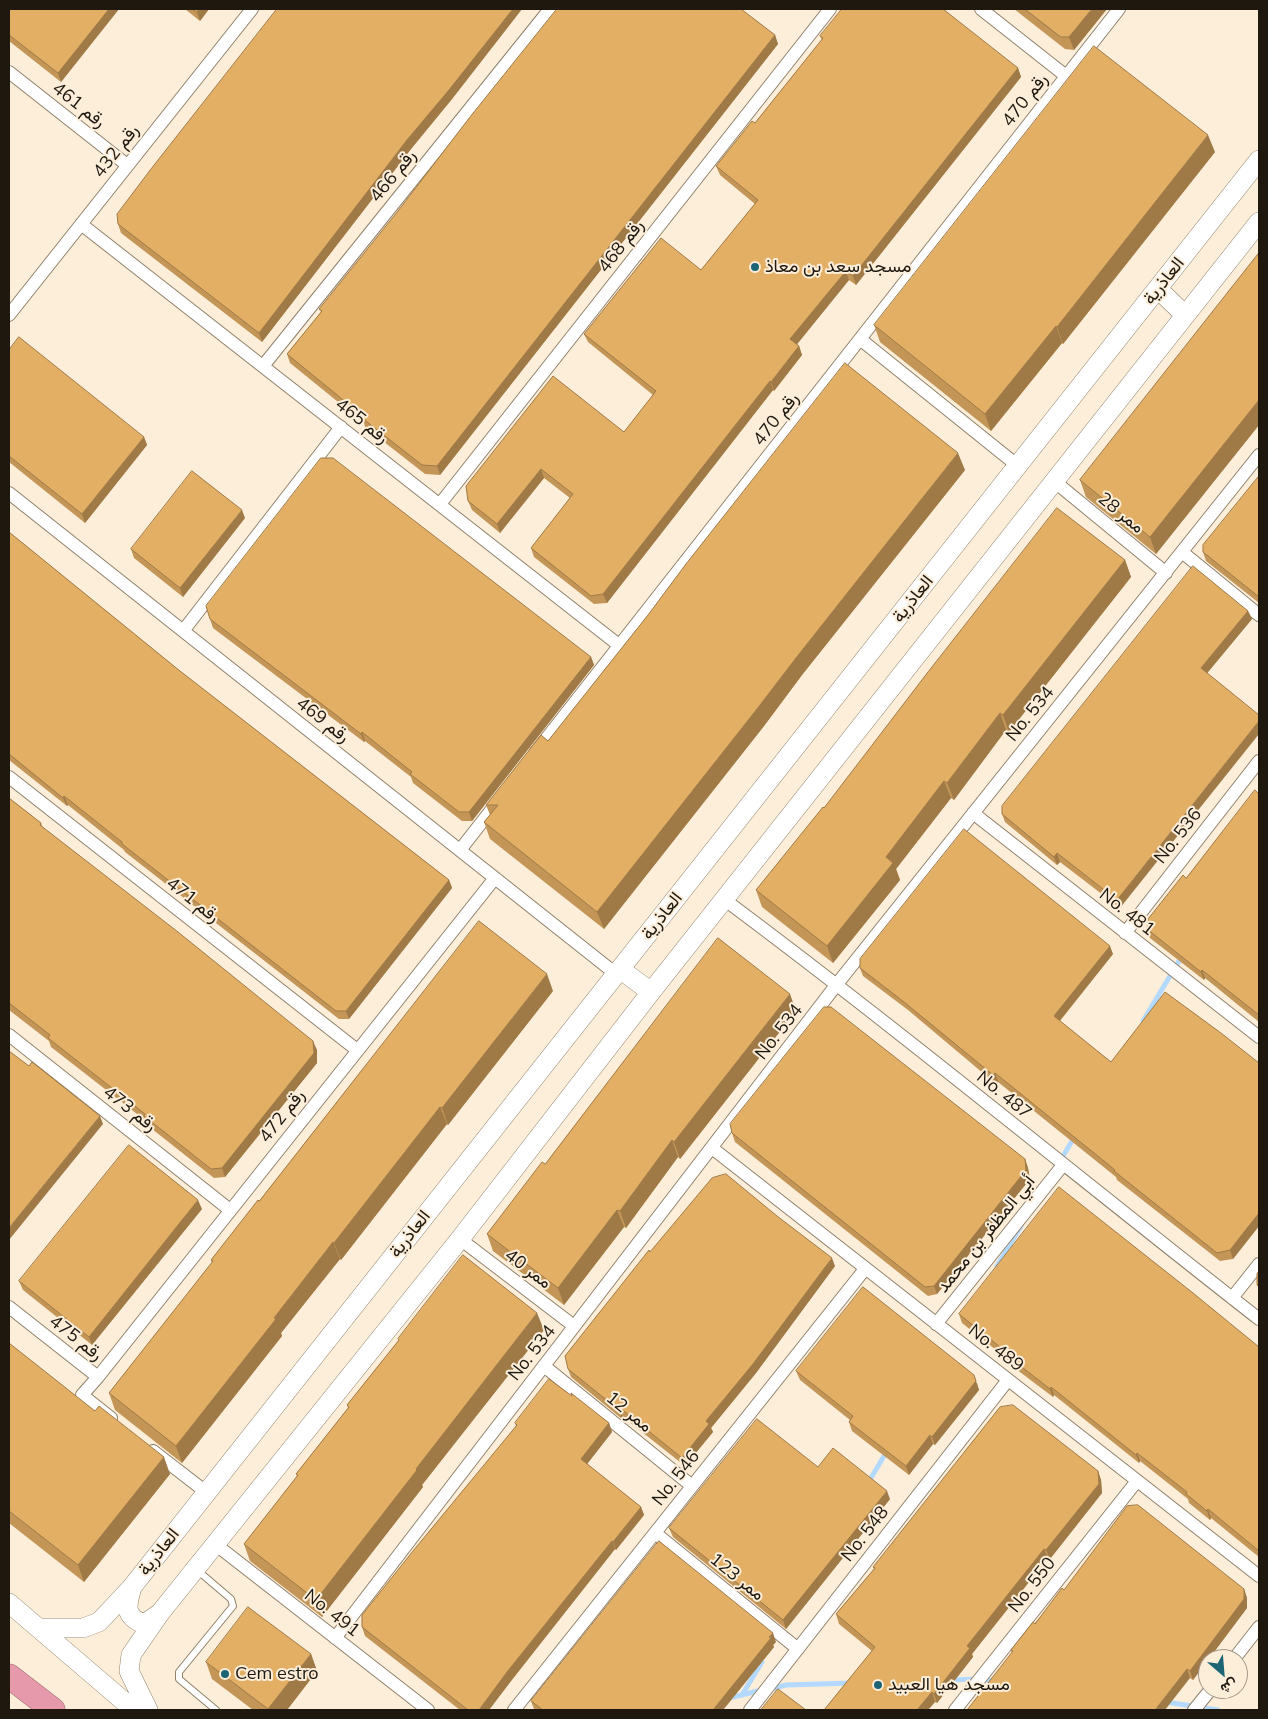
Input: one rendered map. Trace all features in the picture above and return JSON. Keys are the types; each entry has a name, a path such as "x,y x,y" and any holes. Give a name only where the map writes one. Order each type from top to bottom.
{"highway":[{"path":"9,1676 53,1710"}],"street":[{"name":"رقم 432","path":"9,315 252,9"},
{"name":"رقم 466","path":"263,366 550,9"},
{"name":"رقم 468","path":"440,504 830,9"},
{"path":"982,9 1066,76"},
{"name":"رقم 470","path":"528,764 1119,9"},
{"name":"رقم 461","path":"9,72 127,165"},
{"name":"العاذرية","path":"39,1628 83,1628 99,1622 132,1587 1259,160"},
{"path":"148,1710 129,1671 131,1655 160,1613 460,1239 651,992 1259,222"},
{"name":"رقم 465","path":"82,224 620,646"},
{"path":"1158,289 1185,315"},
{"path":"860,339 1018,466"},
{"path":"182,631 341,427"},
{"name":"No. 534","path":"335,1638 837,984 1259,455"},
{"name":"ممر 28","path":"1054,481 1166,573"},
{"name":"رقم 469","path":"9,493 495,878 618,971"},
{"path":"1182,552 1259,615"},
{"name":"No. 536","path":"1125,933 1259,761"},
{"name":"رقم 471","path":"9,777 357,1050"},
{"path":"460,850 509,787"},
{"name":"No. 481","path":"973,813 1259,1037"},
{"name":"رقم 472","path":"98,1377 495,878"},
{"name":"No. 487","path":"725,900 837,984 1259,1320"},
{"path":"618,971 651,992"},
{"name":"رقم 473","path":"9,1035 230,1210"},
{"name":"No. 489","path":"712,1148 1259,1576"},
{"name":"أبي المظفر بن محمد","path":"936,1324 1063,1165"},
{"name":"ممر 40","path":"460,1239 574,1326"},
{"path":"1232,1298 1259,1264"},
{"name":"No. 546","path":"514,1710 865,1268"},
{"name":"رقم 475","path":"9,1307 98,1377 82,1395 121,1426"},
{"name":"ممر 12","path":"544,1366 692,1486"},
{"name":"No. 548","path":"750,1710 1008,1380"},
{"path":"144,1444 206,1492"},
{"name":"No. 550","path":"955,1710 1137,1481"},
{"name":"ممر 123","path":"655,1533 798,1649"},
{"name":"No. 491","path":"215,1544 428,1710"},
{"path":"132,1587 127,1605 134,1620 144,1624 160,1613"},
{"path":"9,1603 134,1710"},
{"path":"1242,1649 1259,1627"},
{"path":"1194,1710 1202,1699"}],"lane":[{"path":"196,1569 232,1599 233,1606 179,1672 179,1679 216,1710"}],"building":[{"path":"9,9 109,9 58,73 9,35"},
{"path":"277,9 513,9 407,140 259,333 118,224 117,214"},
{"path":"557,9 741,9 775,35 437,466 422,465 362,418 364,417 287,354 322,311 319,309"},
{"path":"842,9 943,9 1018,68 853,276 846,271 790,339 799,346 603,594 591,596 531,548 573,494 541,469 497,524 468,501 466,486 553,376 624,432 656,391 584,334 661,238 701,270 758,200 716,166 752,121 755,123 823,38 820,36"},
{"path":"1025,9 1092,9 1069,37 1061,37"},
{"path":"1094,46 1208,135 1057,327 985,414 874,325"},
{"path":"1259,253 1259,400 1150,537 1080,480"},
{"path":"19,337 144,437 82,514 9,456 9,350"},
{"path":"845,363 958,453 597,912 484,822 498,805 486,805 541,735 548,741"},
{"path":"321,458 333,458 591,657 469,812 459,812 410,774 412,772 362,732 361,734 210,619 206,606"},
{"path":"192,471 242,510 180,588 131,549"},
{"path":"1259,476 1259,597 1203,552 1203,545"},
{"path":"1057,508 1125,560 1003,715 1000,713 947,783 944,781 886,857 893,863 827,946 756,890 824,808"},
{"path":"9,532 180,671 449,880 346,1011 336,1011 9,754"},
{"path":"1193,566 1248,611 1201,668 1259,715 1259,721 1117,900 1057,853 1054,857 1002,814 1002,806"},
{"path":"1255,790 1259,794 1259,1015 1147,929 1148,919 1183,875 1186,878"},
{"path":"9,798 41,823 40,825 178,932 313,1041 314,1053 222,1168 211,1169 144,1116 145,1114 48,1038 50,1035 9,1003"},
{"path":"964,829 1110,946 1054,1016 1111,1062 1165,992 1259,1063 1259,1213 1230,1250 1217,1253 995,1073 993,1075 860,968 860,959"},
{"path":"479,921 547,974 442,1108 440,1107 333,1242 274,1318 276,1319 176,1446 109,1393 213,1261 211,1260 258,1200"},
{"path":"718,938 790,994 674,1142 672,1140 620,1211 617,1210 558,1288 487,1234 542,1162 545,1164"},
{"path":"824,1007 831,1007 1025,1159 1026,1170 934,1286 925,1287 732,1133 730,1124"},
{"path":"9,1051 29,1066 32,1062 100,1116 9,1228"},
{"path":"129,1145 198,1200 89,1337 19,1281"},
{"path":"726,1174 832,1258 753,1364 706,1421 709,1424 682,1458 568,1369 565,1356 649,1250 650,1252 712,1178"},
{"path":"1059,1187 1259,1347 1259,1551 1137,1453 1136,1455 1051,1387 1050,1389 1009,1357 1010,1355 959,1314"},
{"path":"463,1255 537,1313 316,1600 244,1544 349,1407 347,1405"},
{"path":"1259,1271 1259,1287 1257,1285 1257,1274"},
{"path":"863,1287 974,1375 976,1381 932,1437 930,1435 906,1466 849,1422 853,1416 796,1371"},
{"path":"9,1343 95,1411 99,1406 164,1457 78,1565 9,1511"},
{"path":"549,1379 572,1396 571,1393 609,1423 581,1459 641,1507 507,1672 479,1710 468,1710 362,1627 362,1615 517,1425 515,1423"},
{"path":"1013,1405 1098,1471 1099,1484 1046,1550 1044,1549 967,1646 970,1648 934,1694 932,1692 917,1710 824,1710 875,1647 836,1614 875,1568 873,1567 1000,1407"},
{"path":"757,1419 818,1467 833,1448 887,1491 783,1620 669,1528"},
{"path":"1138,1505 1244,1589 1244,1599 1206,1649 1198,1649 1198,1660 1190,1671 1187,1669 1155,1710 967,1710 1013,1651 1011,1650 1033,1622 1035,1624 1062,1588 1064,1590 1127,1506"},
{"path":"659,1541 773,1633 769,1637 771,1638 713,1710 543,1710 531,1701"},
{"path":"248,1607 311,1654 268,1709 206,1662"},
{"path":"778,1689 806,1710 761,1710"}],"waterway":[{"path":"1143,1021 1182,956"},
{"path":"1060,1161 1075,1136"},
{"path":"997,1266 1021,1226"},
{"path":"868,1483 887,1451"},
{"path":"742,1695 762,1662"},
{"path":"950,1680 979,1679 997,1681"},
{"path":"771,1689 786,1685 852,1683"},
{"path":"729,1698 762,1690"},
{"path":"1166,1702 1218,1710"}],"place":[{"name":"مسجد سعد بن معاذ","path":"755,267"},
{"name":"Cem estro","path":"225,1674"},
{"name":"مسجد هيا العبيد","path":"878,1685"}]}
